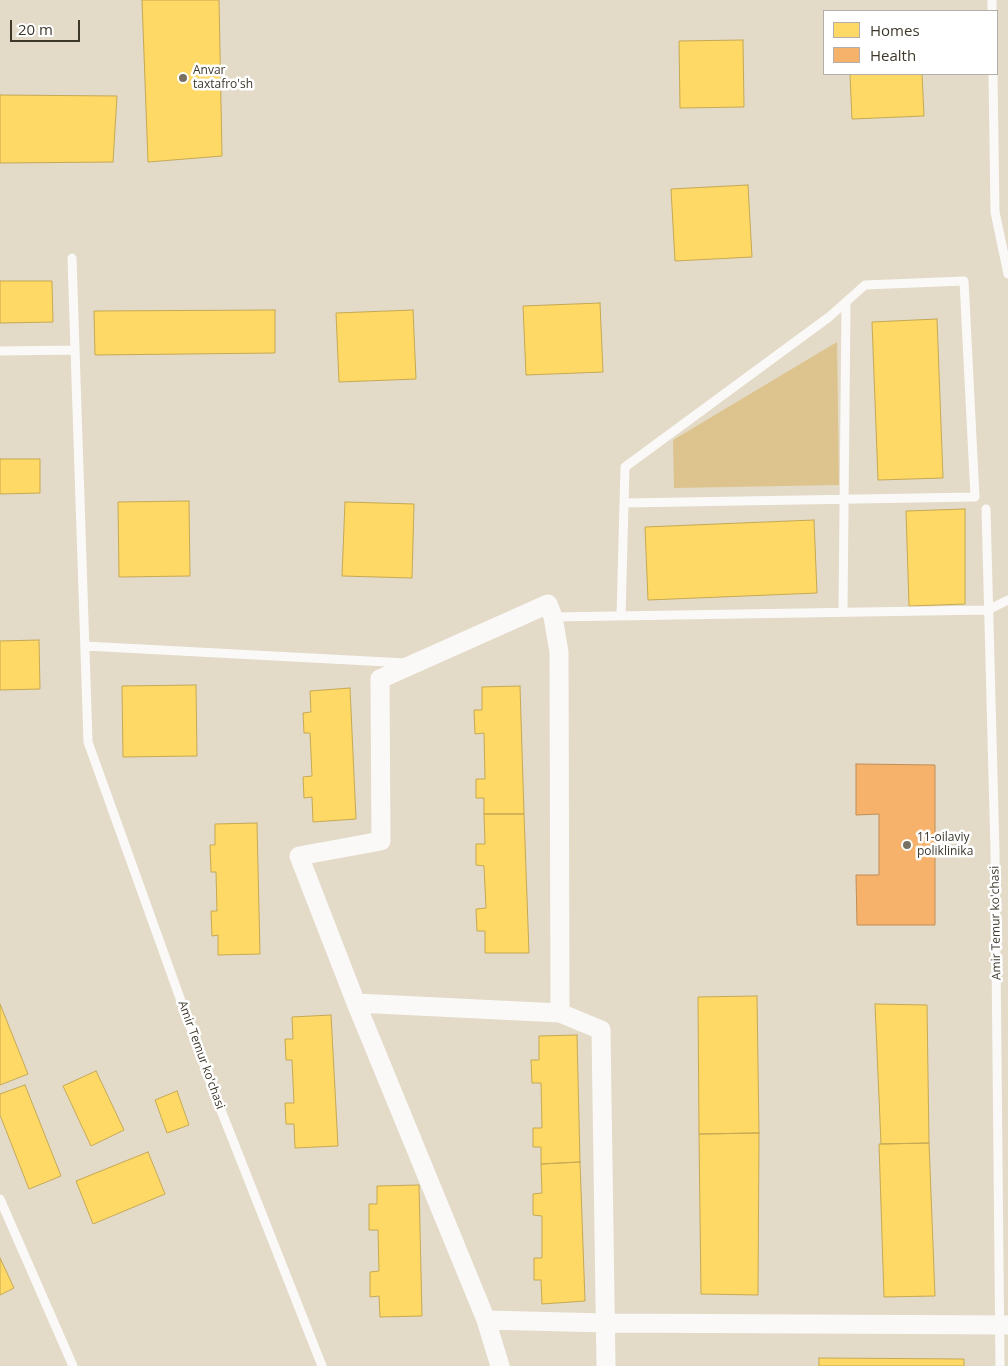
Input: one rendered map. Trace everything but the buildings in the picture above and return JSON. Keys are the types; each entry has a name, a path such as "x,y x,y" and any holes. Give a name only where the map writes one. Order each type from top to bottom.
{"street":[{"path":"500,1366 486,1320 356,1002 299,856 381,841 380,679 548,604 554,617 559,652 560,1013"},
{"path":"356,1002 560,1013 601,1030 606,1366"},
{"path":"486,1320 606,1323 1004,1325"}],"lane":[{"path":"993,75 995,212 1008,274"},
{"name":"Amir Temur ko'chasi","path":"72,258 88,742 213,1090 322,1366"},
{"path":"621,616 624,503 625,466 846,303 865,285 964,281 975,497 624,503"},
{"path":"843,611 846,500 846,303"},
{"path":"0,351 75,350"},
{"name":"Amir Temur ko'chasi","path":"986,509 996,852 1004,1325 1000,1366"},
{"path":"554,617 988,610 1008,600"},
{"path":"85,646 416,664"},
{"path":"0,1198 73,1366"}],"shaded area":[{"path":"837,342 839,485 674,488 673,440"}],"place":[{"name":"Anvar taxtafro'sh","path":"183,78"},
{"name":"11-oilaviy poliklinika","path":"907,845"}]}
